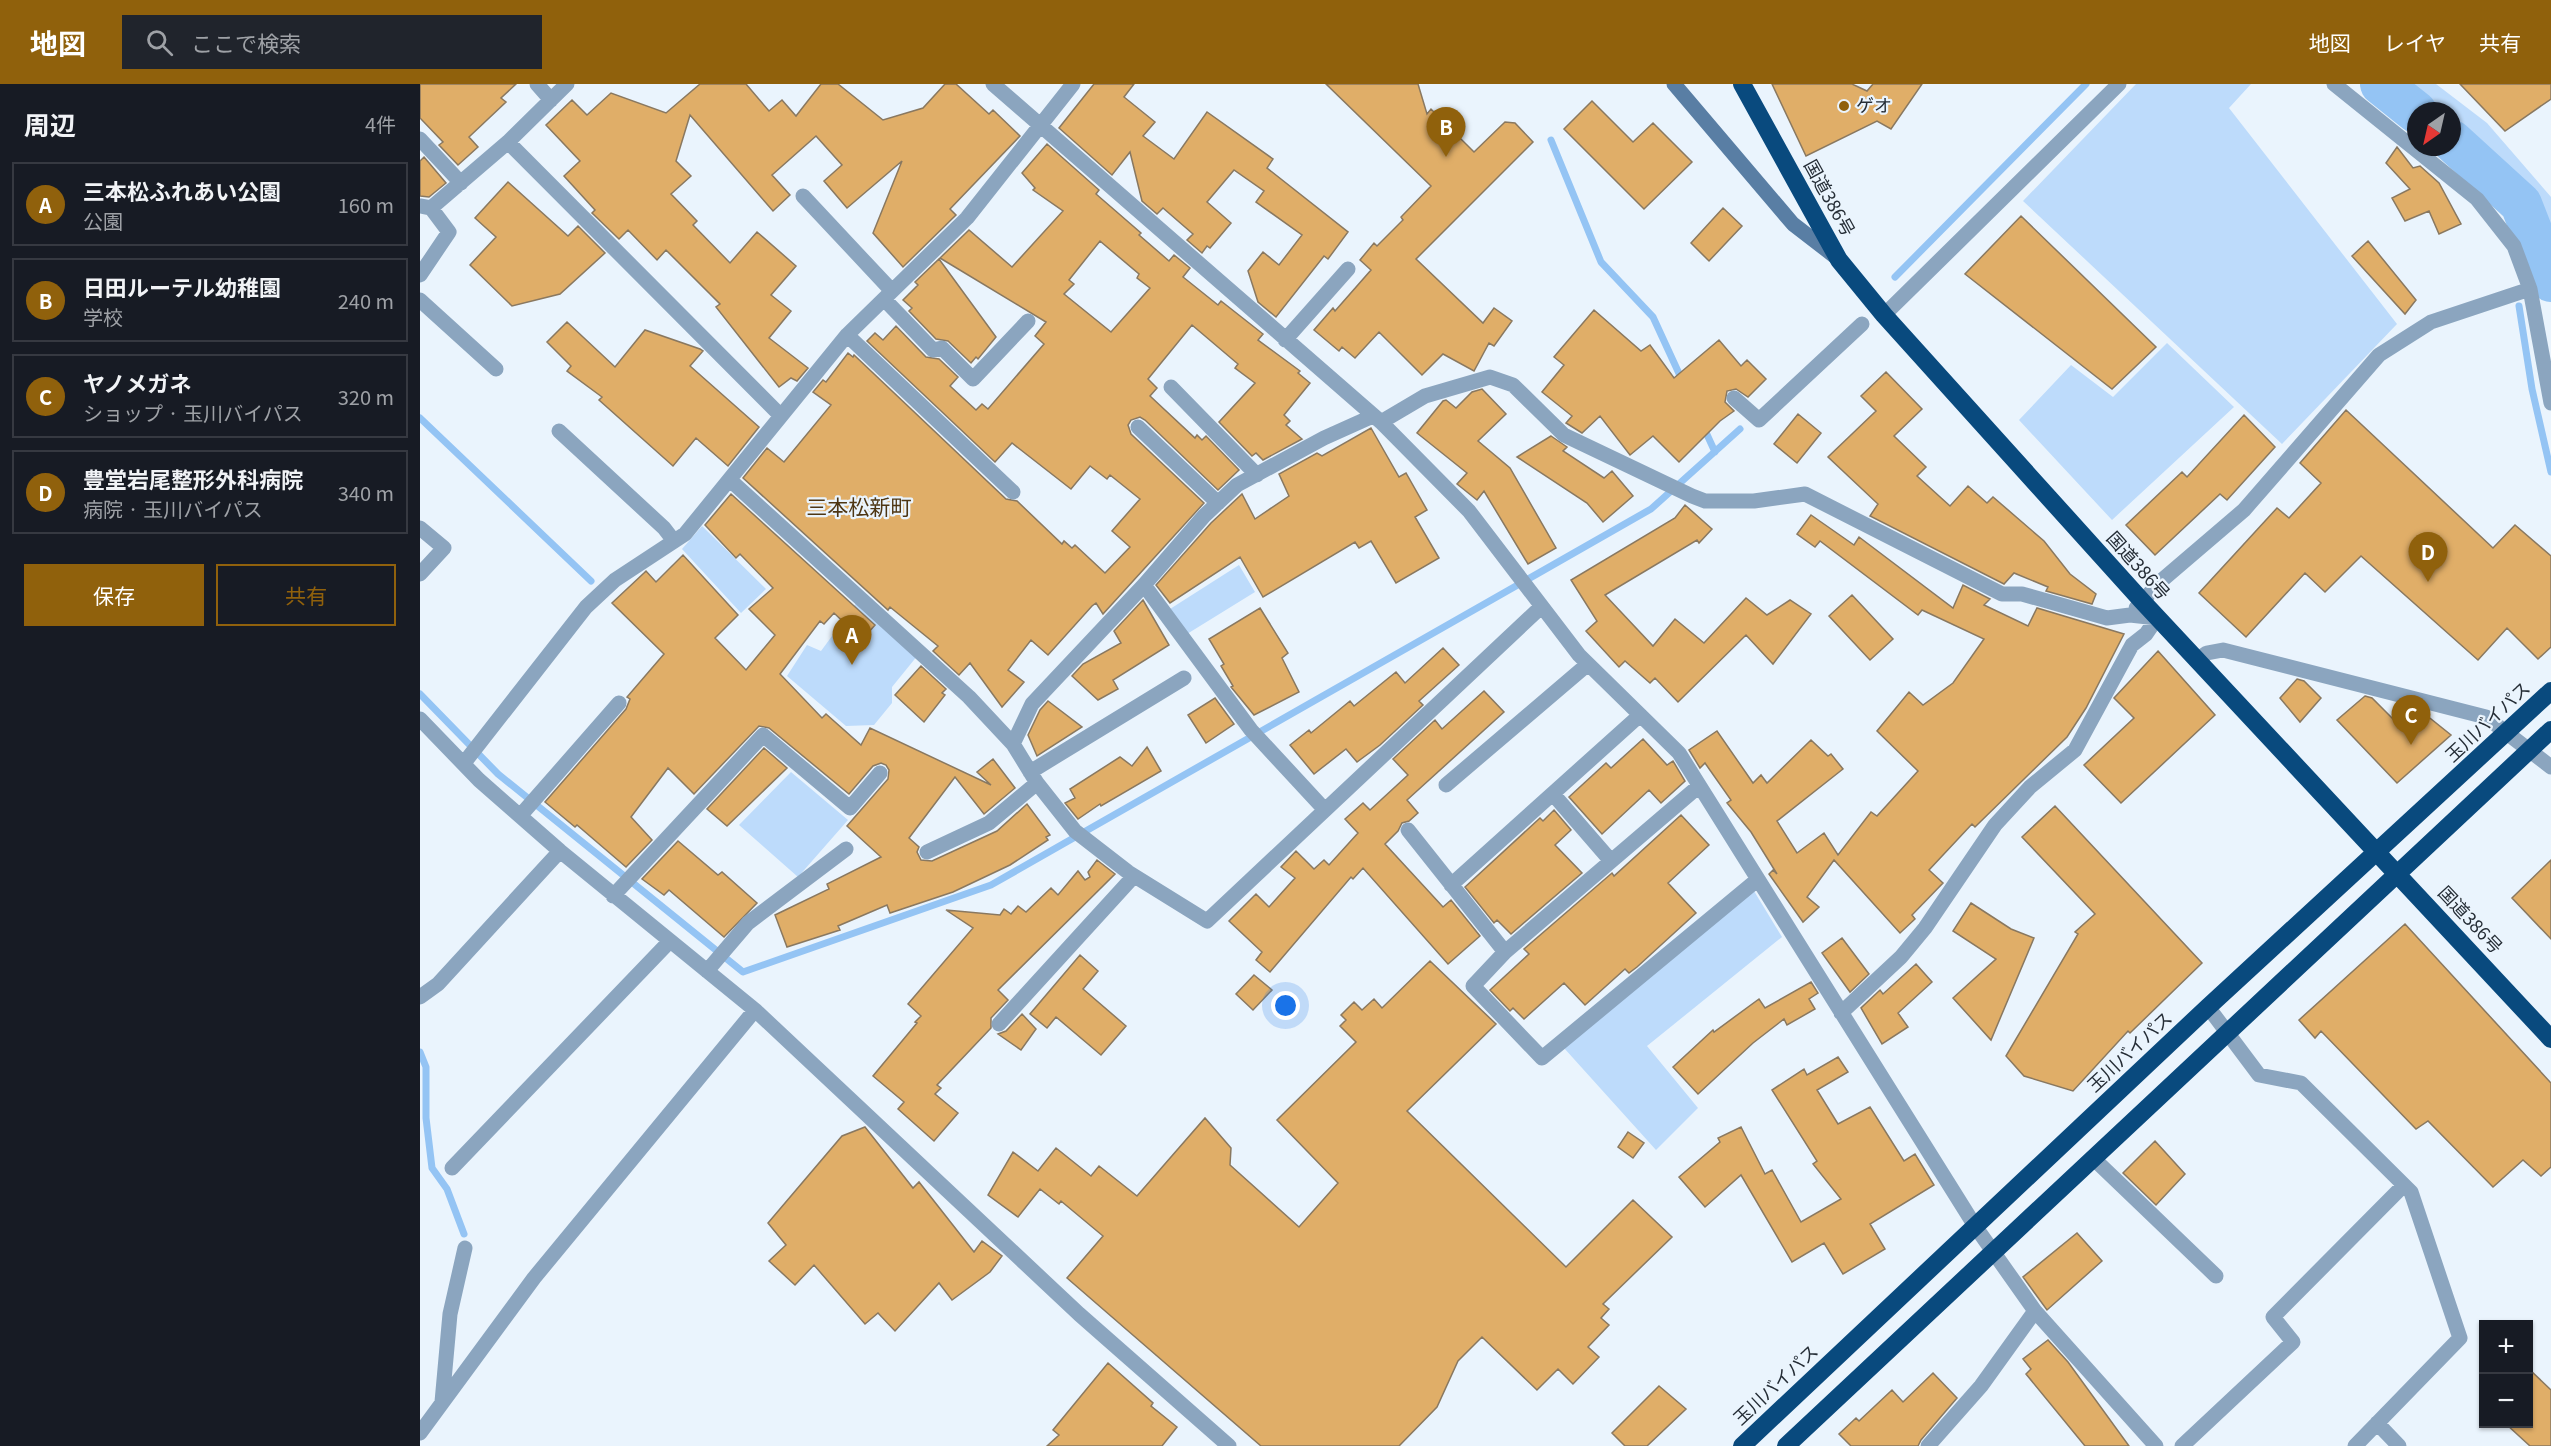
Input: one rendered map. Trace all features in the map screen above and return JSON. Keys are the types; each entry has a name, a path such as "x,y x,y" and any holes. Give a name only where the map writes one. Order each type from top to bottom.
{"highway":[{"name":"国道386号","path":"1743,84 1839,260 1884,315 2136,608 2157,618 2551,1039"},
{"name":"玉川バイパス","path":"1742,1446 2208,1007 2551,691"},
{"path":"1786,1446 2551,730"}],"street":[{"path":"537,84 551,100"},
{"path":"420,275 449,232 425,207 461,183 508,142 567,84"},
{"path":"993,84 1043,125 1377,419 1469,511 1588,664 1678,753 1975,1226 2035,1311 2156,1446"},
{"path":"464,763 586,607 615,580 685,534 847,334 968,218 1073,84"},
{"path":"1674,84 1792,224 1839,260"},
{"path":"1884,315 2119,84"},
{"path":"2334,84 2477,199 2514,246 2530,290 2551,403"},
{"path":"420,139 461,183"},
{"path":"508,142 780,415"},
{"path":"803,196 933,350 942,348 973,379 1028,321"},
{"path":"1285,340 1348,269"},
{"path":"1013,744 1032,704 1237,485 1324,438 1377,419 1425,396 1490,377 1513,385 1564,435 1689,495 1705,501 1754,501 1805,494 2002,594 2022,594 2107,618 2136,608 2161,581 2244,510 2379,356 2431,322 2530,290"},
{"path":"420,300 496,369"},
{"path":"1734,398 1760,420 1862,324"},
{"path":"847,334 1013,492"},
{"path":"1171,387 1257,475"},
{"path":"1138,427 1218,503"},
{"path":"560,431 664,528 674,541"},
{"path":"730,480 969,697 1013,744 1034,777 1075,831 1134,876 1207,921 1542,607"},
{"path":"420,528 444,548 420,574"},
{"path":"1144,585 1255,733 1325,810"},
{"path":"1841,1013 1907,950 1995,825 2030,787 2075,750 2132,645 2146,634 2157,618"},
{"path":"2197,660 2207,653 2223,650 2486,717 2551,767"},
{"path":"1446,785 1588,664"},
{"path":"927,852 989,823 1034,777 1184,678"},
{"path":"520,816 619,703"},
{"path":"1451,885 1640,716"},
{"path":"420,719 479,780 560,851 613,896 709,969 1079,1314 1229,1446"},
{"path":"613,896 763,735 850,808 880,773"},
{"path":"1699,786 1505,952 1473,986 1542,1058 1757,880"},
{"path":"1552,794 1611,861"},
{"path":"1408,830 1505,952"},
{"path":"709,969 748,923 846,849"},
{"path":"420,997 438,984 560,851"},
{"path":"999,1024 1134,876"},
{"path":"452,1168 670,941"},
{"path":"2208,1007 2259,1075 2301,1083 2411,1192 2460,1338 2355,1446"},
{"path":"420,1433 534,1278 754,1010"},
{"path":"2094,1159 2216,1276"},
{"path":"2182,1446 2293,1342 2273,1317 2404,1185"},
{"path":"442,1404 450,1314 465,1248"},
{"path":"1928,1446 1981,1386 2035,1311"},
{"path":"2377,1423 2399,1446"}],"shaded area":[{"path":"2136,84 2251,84 2229,108 2397,324 2282,444 2023,201"},
{"path":"2399,84 2436,84 2460,102 2421,102"},
{"path":"2461,103 2487,123 2551,197 2551,252 2534,212 2486,157 2461,136"},
{"path":"2167,343 2234,407 2112,520 2019,420 2071,365 2113,397"},
{"path":"702,526 766,589 741,613 682,549"},
{"path":"1239,565 1255,592 1187,634 1170,609"},
{"path":"857,602 918,655 892,687 892,703 874,725 846,726 787,676 807,645 821,651"},
{"path":"791,772 848,820 798,877 739,825"},
{"path":"1754,891 1782,937 1647,1046 1698,1108 1656,1150 1564,1048"}],"building":[{"path":"420,84 516,84 501,98 506,102 469,137 478,147 458,165 439,145 443,142 420,118"},
{"path":"700,84 746,84 769,111 782,100 796,116 821,84 838,84 883,120 923,108 945,84 956,84 989,114 993,110 1020,136 950,209 956,215 903,267 873,233 902,161 847,208 824,181 842,165 816,136 772,175 790,195 773,211 690,115 676,161 691,176 671,194 697,221 693,225 730,263 757,232 796,266 771,295 791,311 769,338 808,368 797,381 791,378 779,387 716,307 720,304 666,250 657,260 628,230 619,239 592,213 595,210 564,176 580,161 546,125 572,100 587,115 611,93 666,113"},
{"path":"1094,84 1134,84 1124,97 1155,122 1143,136 1174,159 1207,112 1273,159 1267,168 1348,232 1328,259 1324,256 1276,317 1258,302 1248,271 1263,252 1279,265 1302,235 1256,202 1264,191 1234,170 1207,202 1231,223 1210,248 1207,246 1202,253 1187,240 1193,234 1163,208 1157,214 1142,201 1130,152 1112,175 1059,128"},
{"path":"1326,84 1418,84 1427,114 1431,109 1474,152 1505,122 1515,123 1533,142 1416,259 1483,323 1494,308 1512,321 1494,346 1489,343 1474,371 1443,354 1422,375 1379,332 1355,358 1342,347 1339,351 1314,330 1333,308 1335,311 1371,270 1360,260 1374,243 1377,246 1403,220 1401,217 1431,186"},
{"name":"ゲオ","path":"1772,84 1852,84 1867,91 1873,84 1922,84 1891,129 1877,121 1806,156"},
{"path":"2460,84 2551,84 2551,99 2505,131"},
{"path":"1592,101 1633,142 1653,123 1692,162 1644,209 1564,129"},
{"path":"1047,144 1099,190 1096,194 1141,233 1139,235 1169,261 1174,255 1190,268 1183,277 1218,305 1221,301 1263,334 1258,340 1300,371 1298,373 1310,383 1284,415 1290,421 1286,425 1302,439 1263,460 1256,453 1252,456 1219,422 1255,383 1235,368 1238,364 1192,325 1148,379 1157,388 1150,396 1195,438 1197,435 1202,440 1206,436 1239,470 1218,490 1145,420 1140,417 1131,420 1128,425 1131,434 1204,503 1103,614 1096,603 1048,655 1031,640 1008,670 1024,682 1002,707 970,663 959,675 933,651 938,646 890,607 888,610 743,478 767,448 784,462 831,405 813,392 823,380 826,382 848,353 853,357 854,355 1006,499 1017,501 1062,544 1064,541 1072,548 1075,545 1105,573 1130,547 1112,531 1140,499 1110,475 1107,479 1090,466 1071,489 1012,443 995,462 867,341 875,333 883,340 896,326 926,357 939,359 958,377 950,386 976,410 982,404 988,409 1044,344 1035,336 1046,322 940,258 969,230 1012,267 1063,211 1033,190 1035,188 1022,173","holes":["1100,241 1139,274 1137,278 1150,288 1111,332 1064,294 1074,284 1069,280"]},
{"path":"2397,147 2413,168 2420,166 2439,183 2461,224 2439,234 2429,211 2405,221 2392,198 2410,189 2386,163"},
{"path":"424,157 446,183 429,197 420,196 420,161"},
{"path":"508,182 568,236 578,226 605,253 560,294 512,306 470,265 496,237 475,218"},
{"path":"1723,208 1742,226 1709,261 1691,243"},
{"path":"2021,216 2156,347 2112,389 1965,274"},
{"path":"2368,241 2416,300 2405,314 2352,256"},
{"path":"939,259 996,337 978,359 976,357 971,363 948,341 936,339 909,311 912,308 903,300 918,285 915,282"},
{"path":"1594,310 1641,351 1650,345 1674,378 1719,340 1741,366 1747,360 1766,379 1748,397 1736,389 1727,391 1725,402 1734,411 1720,421 1679,462 1653,436 1630,455 1600,416 1582,433 1566,423 1572,416 1542,392 1564,365 1554,357"},
{"path":"567,322 615,367 645,330 700,349 703,351 690,366 759,427 728,466 696,438 673,466 599,400 602,397 567,371 571,366 547,342"},
{"path":"1886,372 1922,409 1894,436 1926,467 1917,476 1950,506 1968,486 1987,503 1993,497 2044,541 2070,574 2096,594 2092,604 2046,591 2048,587 2014,573 2004,584 1870,516 1878,504 1828,457 1876,411 1861,396"},
{"path":"1482,389 1506,414 1478,441 1510,468 1556,548 1528,564 1484,491 1477,500 1457,484 1467,473 1417,433 1443,401 1446,400 1456,408 1472,392"},
{"path":"2346,410 2493,548 2515,525 2551,556 2551,647 2538,659 2507,628 2478,660 2361,556 2325,592 2305,573 2246,637 2199,593 2277,508 2289,518 2321,483 2300,463"},
{"path":"1798,414 1821,433 1797,463 1774,444"},
{"path":"2244,415 2275,447 2227,500 2220,494 2155,555 2126,525 2182,472 2187,477"},
{"path":"1371,428 1399,477 1406,473 1427,510 1415,517 1439,558 1396,583 1371,541 1359,548 1355,542 1263,597 1240,557 1170,603 1156,585 1211,523 1242,494 1255,519 1289,496 1279,474 1317,453 1322,456"},
{"path":"1551,436 1567,447 1563,451 1604,478 1612,471 1633,496 1603,522 1587,503 1517,457"},
{"path":"731,494 875,625 862,640 834,613 824,624 820,621 780,674 822,718 826,714 861,745 870,728 991,785 977,772 993,759 1015,788 984,814 955,777 909,838 919,847 917,852 921,860 932,861 997,831 1027,804 1050,835 1046,837 1048,840 1010,865 953,892 890,913 887,905 838,926 840,930 787,947 775,915 829,889 827,884 881,857 847,826 888,779 889,770 886,765 881,763 873,766 849,794 769,728 759,726 694,794 668,768 631,817 652,840 626,867 577,825 575,827 545,802 626,709 630,699 627,697 664,654 612,603 646,571 656,582 683,555 738,615 715,638 746,670 775,635 749,609 773,588 740,554 736,558 705,525"},
{"path":"1685,505 1712,529 1699,543 1697,540 1605,595 1653,646 1675,619 1704,643 1746,598 1767,615 1790,600 1811,614 1773,664 1746,635 1678,702 1655,678 1650,683 1625,661 1619,667 1586,631 1597,621 1571,580 1675,518"},
{"path":"1811,515 1854,545 1859,537 1953,608 1963,585 1990,599 1984,605 2028,626 2037,608 2124,634 2086,708 2067,737 1975,827 1972,824 1929,870 1943,883 1912,915 1915,919 1900,933 1834,860 1807,897 1819,907 1803,922 1769,874 1773,870 1777,874 1751,832 1727,803 1731,800 1705,763 1700,768 1689,750 1717,731 1753,783 1761,775 1767,783 1811,740 1828,756 1831,754 1843,769 1777,821 1797,853 1824,833 1838,855 1871,812 1877,816 1918,771 1877,731 1909,692 1923,705 1953,683 1984,639 1922,610 1918,615 1820,541 1815,547 1797,534"},
{"path":"1852,595 1893,639 1870,660 1829,616"},
{"path":"1143,600 1169,645 1113,680 1118,689 1098,700 1072,676 1083,664 1121,643 1114,631"},
{"path":"1260,608 1288,653 1282,658 1299,692 1254,715 1231,687 1233,686 1221,666 1224,664 1209,639"},
{"path":"1443,648 1459,665 1419,701 1423,705 1380,745 1357,762 1346,749 1314,774 1290,745 1309,730 1311,733 1350,701 1354,706 1396,672 1405,683"},
{"path":"2158,651 2215,715 2121,803 2084,765 2134,718 2114,698"},
{"path":"921,666 946,689 942,693 945,695 924,722 895,695"},
{"path":"2297,679 2304,681 2321,698 2300,722 2280,698"},
{"path":"1484,691 1504,712 1407,800 1418,813 1409,821 1402,823 1398,831 1385,844 1443,907 1451,900 1480,936 1448,964 1363,868 1353,879 1351,877 1270,972 1256,960 1262,952 1229,921 1256,894 1269,907 1295,878 1281,867 1296,851 1314,869 1324,860 1329,865 1358,833 1345,819 1363,803 1370,810 1408,775 1393,759 1435,720 1442,729"},
{"path":"2365,696 2372,698 2402,728 2421,711 2451,735 2397,783 2337,720"},
{"path":"1215,698 1234,724 1206,743 1188,715"},
{"path":"1048,701 1082,727 1037,756 1028,735 1040,710"},
{"path":"1643,739 1667,765 1673,761 1685,781 1661,803 1649,790 1602,834 1569,797 1606,763 1611,768"},
{"path":"1147,747 1161,771 1101,806 1100,804 1078,819 1065,803 1075,798 1070,789 1120,757 1132,766"},
{"path":"764,748 787,768 727,826 707,809"},
{"path":"2055,806 2202,963 2130,1033 2128,1031 2073,1091 2024,1076 2006,1056 2078,934 2075,932 2095,914 2022,837"},
{"path":"1554,810 1571,830 1555,845 1582,873 1511,934 1497,920 1494,923 1465,887 1540,818 1543,821"},
{"path":"1681,815 1709,845 1668,883 1696,913 1637,967 1629,973 1625,969 1585,1005 1564,983 1524,1019 1513,1008 1510,1011 1490,990 1529,954 1524,949 1612,873 1614,876"},
{"path":"678,841 718,875 722,872 757,903 724,937 669,890 664,895 642,879"},
{"path":"1097,860 1115,874 998,990 1008,1000 991,1018 991,1028 937,1085 941,1088 935,1094 958,1113 934,1141 898,1109 904,1102 873,1076 921,1016 908,1004 973,928 946,910 1000,915 1004,909 1011,914 1018,906 1026,912 1051,888 1058,895 1078,871 1085,880 1090,877 1088,872"},
{"path":"2551,860 2551,939 2512,898"},
{"path":"1971,903 2011,929 2034,938 1991,1040 1953,998 1996,959 1953,931"},
{"path":"2405,924 2551,1083 2551,1167 2541,1176 2523,1160 2493,1187 2428,1121 2416,1129 2321,1031 2315,1038 2299,1020"},
{"path":"1842,938 1869,974 1850,992 1822,953"},
{"path":"1080,955 1098,971 1083,989 1126,1026 1101,1055 1056,1017 1047,1028 1030,1014"},
{"path":"1430,961 1496,1024 1407,1111 1566,1267 1633,1200 1672,1237 1603,1304 1609,1309 1601,1318 1609,1325 1588,1347 1599,1357 1573,1384 1558,1369 1537,1390 1482,1337 1458,1361 1437,1407 1399,1446 1261,1446 1067,1278 1103,1236 1061,1201 1059,1204 1040,1189 1018,1217 988,1195 1013,1152 1038,1171 1056,1148 1091,1176 1099,1166 1137,1196 1205,1118 1231,1148 1230,1165 1299,1227 1338,1183 1277,1120 1356,1042 1340,1026 1346,1020 1341,1015 1354,1002 1362,1010 1374,999 1382,1008"},
{"path":"1916,964 1932,982 1898,1013 1908,1027 1882,1044 1861,1008 1880,990 1883,994"},
{"path":"1254,975 1272,990 1253,1010 1236,994"},
{"path":"1811,982 1818,993 1809,999 1815,1009 1787,1025 1784,1019 1753,1043 1698,1094 1673,1067 1713,1030 1714,1032 1759,999 1765,1008"},
{"path":"1022,1014 1036,1029 1021,1050 998,1034 1006,1031"},
{"path":"1838,1057 1848,1072 1817,1090 1838,1124 1870,1107 1904,1161 1915,1154 1934,1185 1870,1224 1885,1249 1843,1274 1824,1243 1792,1262 1741,1175 1705,1207 1679,1177 1720,1142 1718,1138 1741,1127 1765,1174 1772,1170 1801,1222 1841,1199 1813,1164 1817,1161 1772,1090 1804,1069 1807,1075"},
{"path":"865,1127 913,1188 919,1182 974,1252 982,1241 1002,1256 990,1272 952,1300 939,1283 895,1331 878,1313 865,1324 814,1265 795,1285 769,1261 786,1245 768,1223 842,1136"},
{"path":"1628,1132 1644,1143 1633,1158 1618,1147"},
{"path":"2155,1141 2185,1174 2156,1205 2123,1173"},
{"path":"2077,1233 2102,1261 2047,1310 2023,1277"},
{"path":"2048,1340 2068,1362 2129,1446 2085,1446 2026,1374 2031,1369 2023,1359"},
{"path":"1108,1363 1153,1403 1151,1406 1177,1427 1162,1446 1047,1446 1059,1435 1053,1430"},
{"path":"1933,1373 1957,1398 1918,1446 1851,1446 1839,1434 1856,1418 1859,1421 1892,1390 1903,1402"},
{"path":"2533,1373 2551,1390 2551,1446 2530,1446 2510,1428 2533,1428"},
{"path":"1659,1386 1686,1409 1647,1446 1625,1446 1612,1433"}],"waterway":[{"path":"1895,277 2086,84"},
{"path":"2381,84 2407,105"},
{"path":"1551,140 1601,262 1653,317 1682,380"},
{"path":"2461,149 2521,204 2551,281"},
{"path":"2519,306 2532,389 2551,472"},
{"path":"420,418 591,581"},
{"path":"1704,428 1715,452"},
{"path":"420,694 498,774 743,972 991,885 1651,509 1740,429"},
{"path":"420,1052 426,1067 426,1118 432,1168 447,1189 464,1234"}],"place":[{"name":"ゲオ","path":"1844,106"},
{"name":"日田ルーテル幼稚園","path":"1446,157"},
{"name":"豊堂岩尾整形外科病院","path":"2428,582"},
{"name":"三本松ふれあい公園","path":"852,665"},
{"name":"ヤノメガネ","path":"2411,745"}],"district":[{"name":"三本松新町","path":"859,508"}]}
